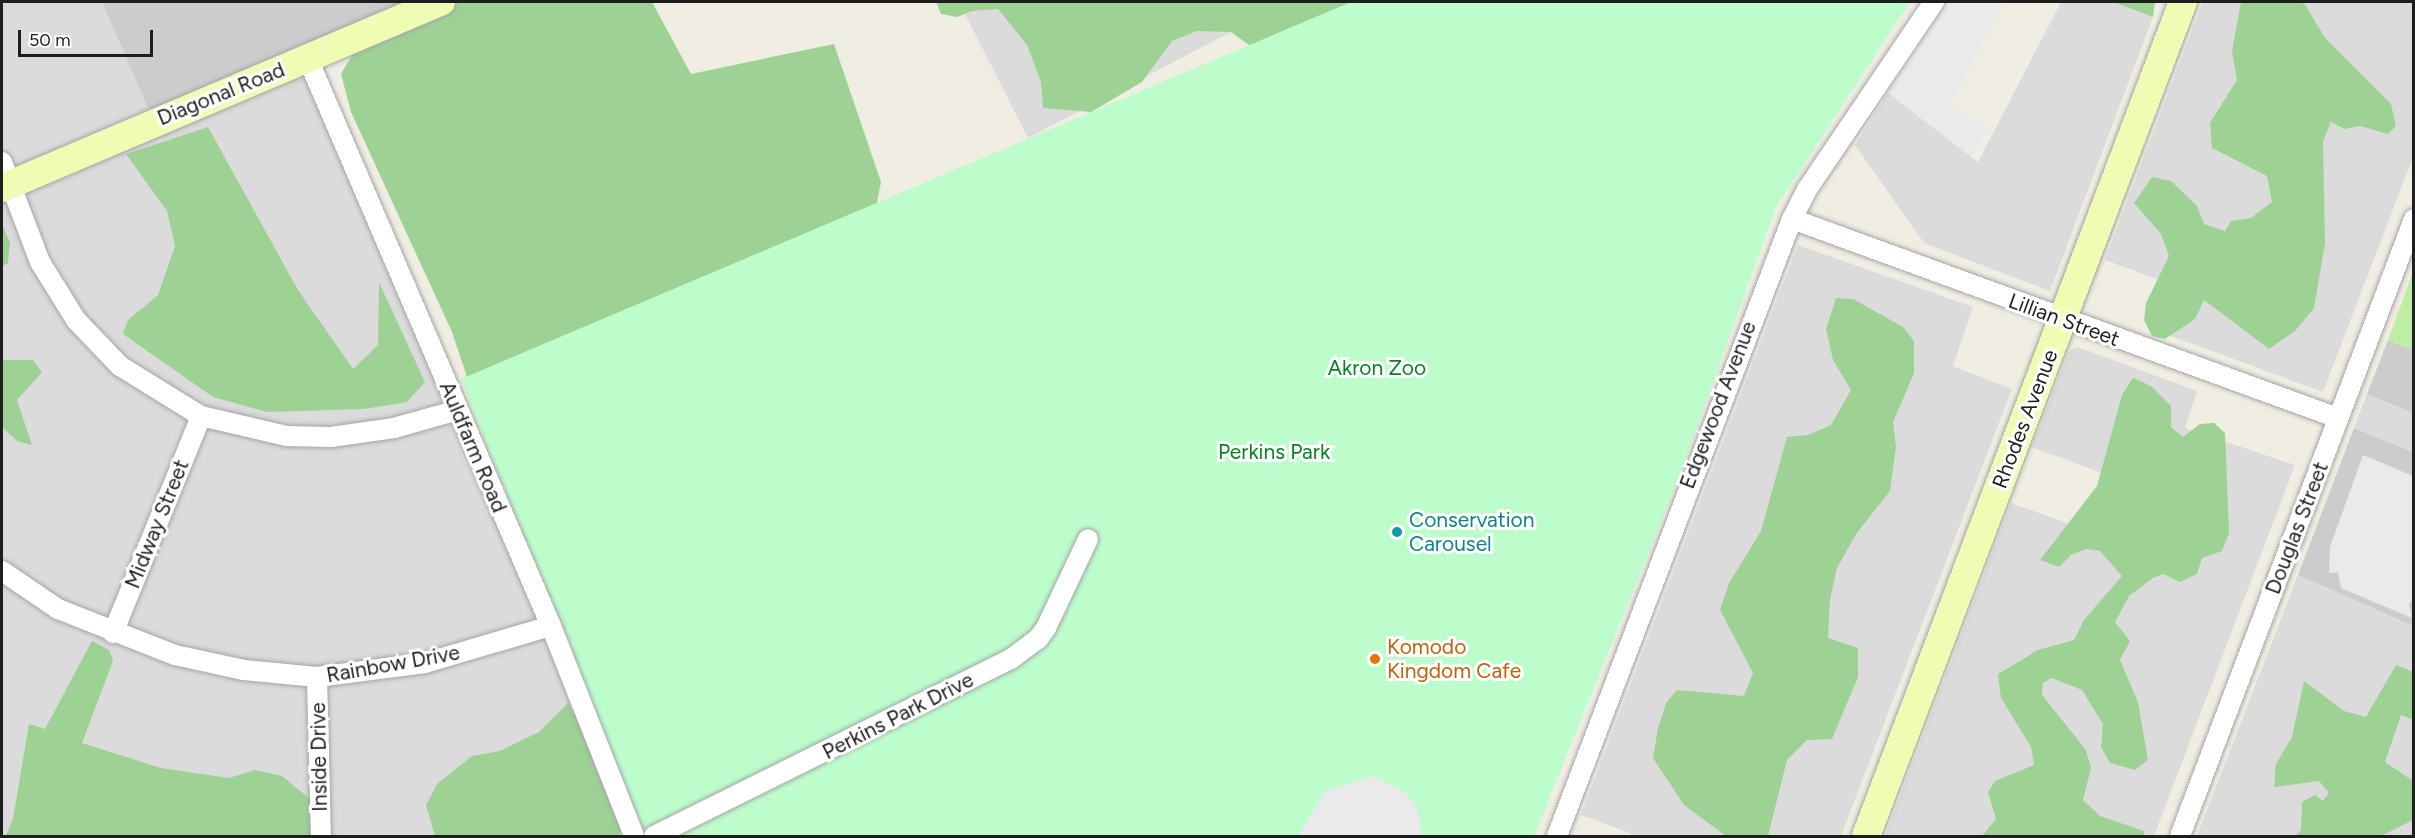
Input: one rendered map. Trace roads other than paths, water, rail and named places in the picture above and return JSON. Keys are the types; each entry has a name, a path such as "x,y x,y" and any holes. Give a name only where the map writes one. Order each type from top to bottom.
{"street":[{"name":"Diagonal Road","path":"4,178 308,59 441,2"},
{"name":"Edgewood Avenue","path":"1563,835 1792,219 1808,188 1934,2"},
{"name":"Rhodes Avenue","path":"1866,837 2183,2"},
{"name":"Auldfarm Road","path":"308,59 550,626 634,837"},
{"path":"4,178 40,262 76,320 120,366 201,416 286,436 331,437 394,428 458,410"},
{"name":"Lillian Street","path":"1792,219 2338,418"},
{"name":"Douglas Street","path":"2180,837 2414,219"},
{"name":"Midway Street","path":"113,633 201,416"},
{"name":"Perkins Park Drive","path":"654,837 1011,659 1038,639 1046,628 1088,539"},
{"name":"Rainbow Drive","path":"2,571 58,609 113,633 216,665 317,677 425,663 550,626"},
{"name":"Inside Drive","path":"317,677 321,837"}],"place":[{"name":"Conservation Carousel","path":"1397,532"},
{"name":"Komodo Kingdom Cafe","path":"1375,659"}],"park label":[{"name":"Akron Zoo","path":"1377,368"},
{"name":"Perkins Park","path":"1274,452"}]}
